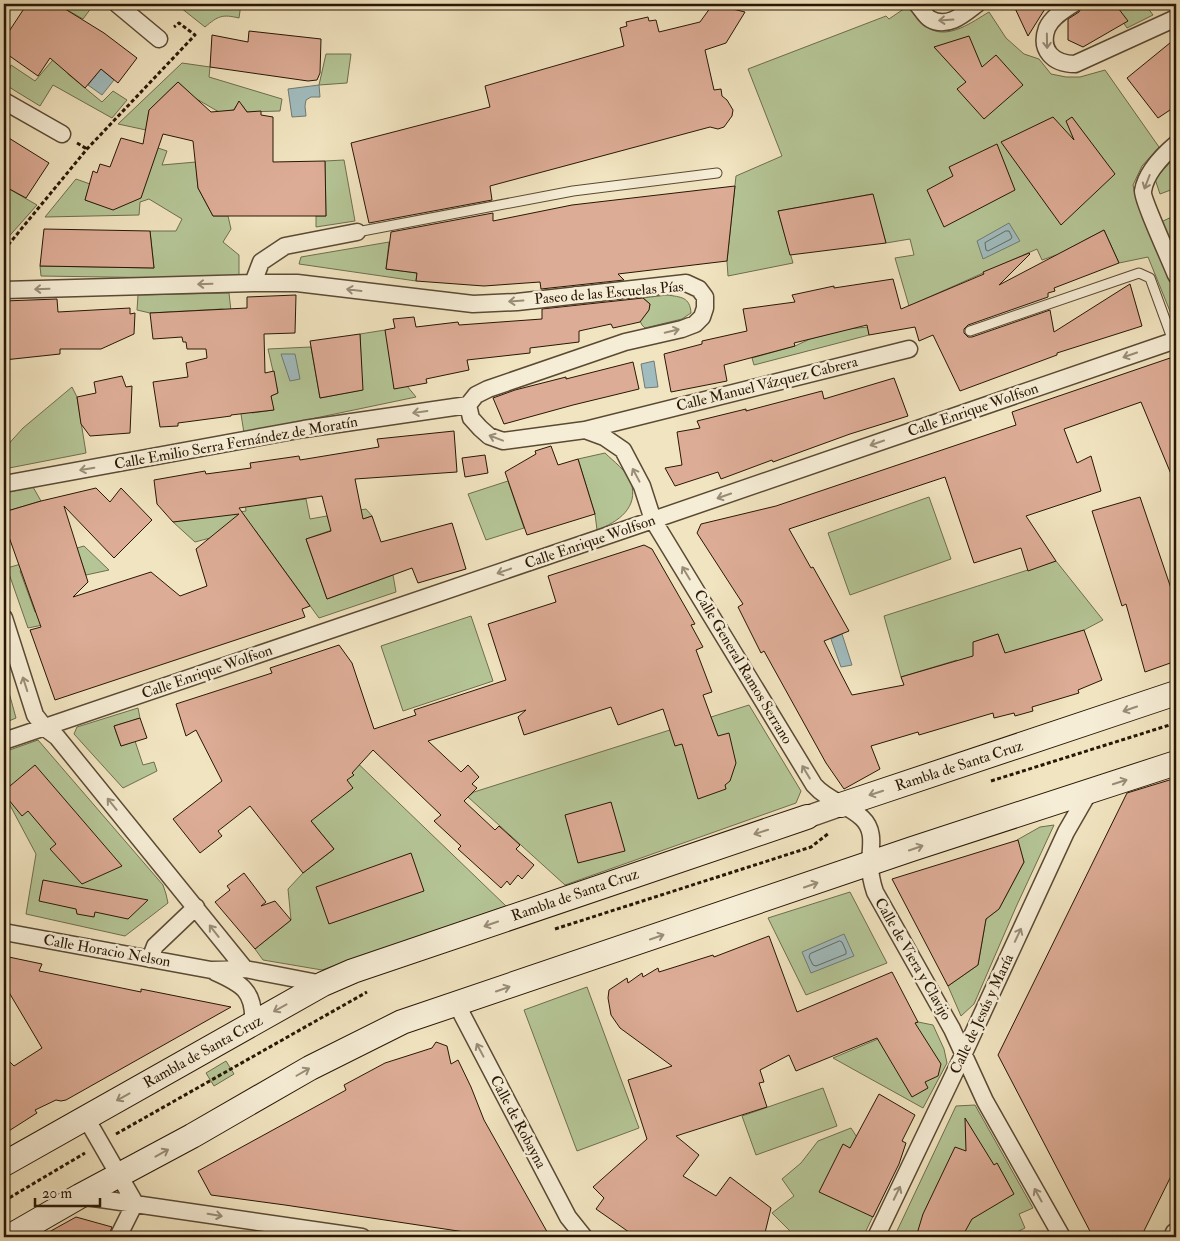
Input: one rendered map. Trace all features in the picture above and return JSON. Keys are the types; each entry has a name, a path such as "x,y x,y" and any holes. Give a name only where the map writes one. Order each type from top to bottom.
{"main road":[{"name":"Rambla de Santa Cruz","path":"841,805 1176,693"},
{"path":"9,1237 340,1052 402,1022 1176,763"},
{"name":"Rambla de Santa Cruz","path":"4,1164 323,984 362,968 807,816"}],"street":[{"path":"117,4 159,39"},
{"path":"916,4 930,18 942,22 958,19 977,4"},
{"path":"1073,4 1055,17 1048,27 1045,41 1048,54 1064,64 1074,64 1176,18"},
{"path":"4,101 62,134"},
{"path":"1176,144 1163,156 1146,178 1142,194 1176,275"},
{"path":"4,290 253,283 261,262 285,246 357,232"},
{"name":"Paseo de las Escuelas Pías","path":"253,283 297,283 473,304 517,302 686,283 699,289 705,297 705,308 702,316 695,324 682,329 625,342 488,389 476,395 468,406"},
{"name":"Calle Enrique Wolfson","path":"4,741 1175,340"},
{"name":"Calle Manuel Vázquez Cabrera","path":"585,430 909,349"},
{"path":"468,406 471,418 480,428 489,436 503,441 585,430 604,437 623,450"},
{"name":"Calle Emilio Serra Fernández de Moratín","path":"4,484 304,429 468,406"},
{"path":"625,420 619,427 618,433 623,450 642,486 653,520"},
{"name":"Calle General Ramos Serrano","path":"653,520 814,785 822,794 861,817 870,830 872,844 870,864"},
{"path":"4,618 35,715 45,728 57,737 196,907 244,969"},
{"name":"Calle de Jesús y María","path":"876,1237 964,1053 1066,832 1089,792"},
{"name":"Rambla de Santa Cruz","path":"807,816 841,805"},
{"name":"Calle de Viera y Clavijo","path":"870,864 872,884 875,892 952,1029 985,1101 1062,1237"},
{"path":"150,959 155,946 196,907"},
{"name":"Calle Horacio Nelson","path":"4,932 211,970"},
{"path":"211,970 244,969 323,984"},
{"path":"211,970 234,981 250,995 254,1011 253,1024"},
{"name":"Calle de Robayna","path":"457,1005 568,1217 581,1236"},
{"path":"86,1118 135,1203"},
{"path":"80,1196 362,1237"},
{"path":"118,1237 135,1203"}],"lane":[{"path":"357,232 573,191 717,173"},
{"path":"970,331 1139,273 1150,278 1175,340"}],"path":[{"path":"4,250 87,149 195,36"},
{"path":"987,782 1176,723"}],"green space":[{"path":"57,4 94,4 83,19"},
{"path":"176,4 241,4 239,18 220,17 205,27"},
{"path":"1111,4 1145,4 1153,15 1127,28"},
{"path":"908,6 924,25 938,32 953,31 961,28 989,12 1006,38 1024,54 1039,59 1051,74 1080,77 1105,70 1159,147 1142,166 1133,185 1137,203 1176,296 1176,326 1148,257 1119,263 1104,230 1059,254 1042,260 1037,249 909,306 895,258 914,255 910,239 886,243 872,194 778,211 793,263 728,276 727,261 736,176 782,156 748,69 886,16 889,19"},
{"path":"326,54 351,54 347,83 319,85"},
{"path":"57,55 68,74 102,102 113,91 127,100 112,118 53,85 40,106 4,84 4,71 8,74 11,65 35,81"},
{"path":"182,63 210,67 209,77 282,99 280,111 247,112 242,105 236,106 234,110 219,112 195,98 178,82 149,110 146,130 118,124"},
{"path":"158,148 167,151 162,165 196,162 198,188 213,216 228,216 231,229 223,242 239,255 239,279 41,276 40,266 154,268 150,231 176,231 182,219 149,199 140,202 139,215 45,217 76,179 90,184 85,200 100,205"},
{"path":"1176,156 1176,188 1160,194 1155,179"},
{"path":"344,160 355,221 316,227 316,216 326,216 325,161"},
{"path":"4,186 37,205 4,242"},
{"path":"1176,215 1176,262 1161,222"},
{"path":"389,242 386,269 417,273 416,281 299,264 301,257"},
{"path":"229,293 231,311 222,309 150,313 137,310 138,295"},
{"path":"667,295 680,297 687,301 691,313 682,319 645,328 639,319 647,313 650,304 643,298"},
{"path":"868,327 869,335 754,365 752,358 795,346 810,339 848,329"},
{"path":"385,330 407,386 416,397 244,433 236,383 250,398 252,413 273,410 271,396 278,393 268,349 311,347 320,398 362,390 360,334"},
{"path":"72,387 77,397 86,453 4,469 4,449 23,428"},
{"path":"605,453 629,478 633,491 632,499 625,513 612,523 597,530 595,514 578,459"},
{"path":"251,469 259,505 306,499 310,519 366,509 372,516 306,539 327,599 393,575 396,592 319,618 255,530 195,542 173,522 246,511 241,470"},
{"path":"508,481 524,528 486,540 468,494"},
{"path":"33,487 41,501 4,512 4,493"},
{"path":"929,497 951,559 850,595 828,533"},
{"path":"84,546 109,570 86,575 79,555 20,571 35,612 62,621 28,628 7,568"},
{"path":"1056,561 1103,620 1084,630 1005,655 998,634 974,642 973,669 960,672 957,660 901,677 884,616"},
{"path":"471,616 493,681 403,711 381,646"},
{"path":"4,679 16,718 4,723"},
{"path":"293,701 506,906 322,970 263,960 255,949 291,920 288,889 303,873 334,849 290,795"},
{"path":"749,705 801,791 796,803 565,885 468,797 474,792"},
{"path":"138,708 140,718 114,726 121,746 135,741 143,765 154,762 157,771 123,788 74,734 77,727"},
{"path":"38,740 163,885 168,903 125,936 26,914 36,854 4,794 4,752"},
{"path":"1054,825 974,1004 961,1016 948,986 978,965 986,919 999,909 1024,862 1017,840 1040,827"},
{"path":"850,892 887,963 806,995 768,918"},
{"path":"587,987 639,1128 577,1151 524,1010"},
{"path":"918,1022 933,1025 944,1049 947,1063 923,1108 833,1058"},
{"path":"226,1061 234,1074 214,1086 206,1073"},
{"path":"823,1088 837,1126 756,1155 742,1116"},
{"path":"975,1105 1033,1208 1019,1214 1025,1228 1007,1237 905,1237 897,1231 956,1106"},
{"path":"851,1128 862,1145 899,1162 863,1237 796,1237 772,1213 794,1196 782,1179 801,1163 818,1141"}],"water":[{"path":"101,69 114,80 102,95 88,85"},
{"path":"319,85 320,97 311,97 306,100 306,116 292,117 288,89"},
{"path":"1009,223 1020,241 983,259 977,241"},
{"path":"281,354 295,354 300,379 290,381"},
{"path":"654,361 658,387 645,388 641,364"},
{"path":"842,634 852,665 841,667 831,639"},
{"path":"844,934 854,956 811,973 802,952"}],"building":[{"path":"27,4 57,4 104,33 137,58 118,83 101,69 85,88 50,58 38,76 4,52 4,39"},
{"path":"713,4 745,12 726,43 705,50 714,90 721,89 722,96 733,110 732,116 724,127 718,129 710,127 490,186 492,200 369,223 351,143 490,107 485,86 624,46 620,28 627,26 626,22 648,17 649,21 656,20 659,32 700,22"},
{"path":"1013,4 1048,4 1028,36"},
{"path":"1083,4 1115,4 1128,21 1083,47 1068,40 1068,19 1079,12"},
{"path":"249,31 321,39 320,73 317,80 308,81 210,67 212,35 248,42"},
{"path":"969,36 982,67 996,55 1023,85 984,119 957,89 966,82 934,47"},
{"path":"1176,38 1176,106 1158,118 1127,78"},
{"path":"178,82 211,112 234,110 239,101 247,112 261,111 261,115 273,117 273,162 325,161 326,216 213,216 198,188 193,141 163,134 141,198 113,210 85,200 93,171 97,173 100,164 110,167 121,138 143,144 149,110"},
{"path":"1053,117 1074,140 1066,121 1072,117 1115,174 1061,225 1001,142"},
{"path":"4,135 49,163 26,198 4,186"},
{"path":"997,144 1015,190 944,227 927,190 953,176 949,167"},
{"path":"735,186 727,261 618,274 624,280 541,289 540,282 484,286 416,281 417,273 386,269 391,232 493,213 493,221 572,205"},
{"path":"873,194 886,243 790,255 778,211"},
{"path":"44,229 150,231 154,268 40,266"},
{"path":"1104,230 1119,263 1054,288 1055,291 1048,293 1048,297 968,325 964,329 964,333 968,337 972,337 1050,310 1054,332 1130,284 1142,326 1057,353 1057,355 960,391 933,335 919,341 915,327 869,335 867,325 794,343 795,346 724,365 727,381 671,392 664,354 702,344 702,341 747,331 743,309 795,302 792,295 834,286 834,288 893,279 901,309 1029,253 999,285"},
{"path":"296,295 295,333 264,334 265,373 274,371 278,393 271,396 274,410 178,423 178,426 160,427 153,382 188,377 186,363 207,358 206,349 187,349 186,342 183,342 182,337 153,339 150,313 247,308 247,297"},
{"path":"643,298 650,304 649,310 640,322 613,328 611,324 579,331 579,342 530,348 530,353 467,360 469,370 426,379 427,383 394,389 385,330 395,328 393,319 414,317 416,327 458,322 459,325 542,319 542,309"},
{"path":"57,299 58,312 130,308 130,314 135,313 134,334 101,349 60,349 60,354 4,360 4,301"},
{"path":"360,334 363,390 320,398 310,341"},
{"path":"1176,356 1176,486 1141,402 1064,429 1077,463 1091,456 1101,491 1026,516 1056,561 1028,571 1021,548 974,563 945,477 789,529 849,631 824,641 852,695 904,685 901,677 973,656 973,642 998,634 1005,653 1084,630 1102,680 1078,690 1079,693 1032,707 1033,711 1015,716 1014,713 994,718 993,713 919,735 918,732 871,746 880,769 844,789 826,763 764,651 761,653 738,607 743,604 697,533 701,524 776,506 1016,425 1012,412"},
{"path":"633,362 639,389 504,424 493,398 515,390"},
{"path":"122,376 126,387 132,386 130,433 90,436 81,424 77,397 96,393 94,382"},
{"path":"894,378 908,416 850,434 773,462 772,460 721,479 718,472 675,486 665,468 682,465 677,432 700,428 697,421 746,409 746,411 822,391 824,399"},
{"path":"454,431 457,472 355,479 363,519 372,516 381,542 452,523 466,569 418,583 412,568 327,599 306,539 331,531 322,496 239,508 310,606 302,609 305,617 55,700 30,630 41,627 4,523 4,512 96,488 110,502 121,488 152,520 114,558 64,506 88,582 73,597 151,572 180,596 207,586 196,549 239,514 173,522 157,504 154,480 205,471 206,474 251,468 250,463 299,456 300,460 379,447 377,439"},
{"path":"551,446 558,465 578,459 595,514 527,535 505,472 536,454 535,451"},
{"path":"485,455 488,473 465,477 462,458"},
{"path":"1140,497 1176,603 1176,661 1145,672 1126,604 1122,606 1092,511"},
{"path":"644,545 652,549 695,624 691,625 703,647 696,650 712,692 703,695 718,736 729,733 736,763 730,781 725,785 726,789 698,799 682,744 675,746 663,709 618,725 611,707 524,735 518,717 526,710 428,741 461,772 468,765 479,777 472,784 477,788 464,801 495,830 499,826 520,845 516,849 534,865 522,879 518,875 510,885 507,881 501,888 458,849 461,846 434,821 441,815 373,750 352,773 354,775 347,780 353,788 311,821 334,849 303,873 250,806 218,831 222,836 200,853 173,819 222,781 196,730 186,736 176,704 272,673 270,668 339,645 352,663 374,729 416,715 414,710 506,680 488,624 556,602 548,576"},
{"path":"140,718 147,738 121,746 114,726"},
{"path":"35,765 122,866 82,884 50,849 56,844 28,811 22,816 4,794 4,791"},
{"path":"1176,778 1176,1166 1141,1237 1093,1237 998,1055 1127,793"},
{"path":"611,802 625,851 578,863 565,815"},
{"path":"1018,840 1024,862 999,909 986,919 978,965 948,986 892,879"},
{"path":"411,853 424,891 329,924 316,887"},
{"path":"244,873 266,902 261,906 275,901 291,920 255,949 215,902 230,890 227,886"},
{"path":"43,880 148,900 128,919 95,912 94,917 77,914 76,909 39,901"},
{"path":"769,936 797,1012 892,972 918,1022 915,1023 941,1064 938,1076 925,1082 928,1088 912,1097 877,1038 796,1071 789,1055 760,1070 764,1082 759,1083 767,1107 676,1136 699,1155 683,1176 716,1196 730,1177 771,1208 764,1237 636,1237 596,1209 604,1198 593,1187 647,1139 628,1080 672,1066 620,1028 611,1015 608,998 609,990 627,978 628,983 642,973 643,977 658,968 659,972 713,955 714,957"},
{"path":"4,956 42,964 39,971 141,992 141,989 231,1007 66,1100 56,1100 35,1110 37,1113 4,1134 4,1056 14,1066 42,1048 4,984"},
{"path":"436,1042 447,1046 451,1064 458,1060 484,1120 550,1237 498,1237 211,1195 198,1171 346,1090 344,1085 385,1063 432,1048"},
{"path":"879,1094 915,1115 902,1141 906,1143 899,1164 873,1217 819,1192 843,1144 850,1148"},
{"path":"965,1118 994,1165 997,1163 1014,1194 972,1219 962,1237 916,1237 923,1214 955,1147 966,1151"},
{"path":"76,1217 112,1227 108,1237 40,1237"}]}
